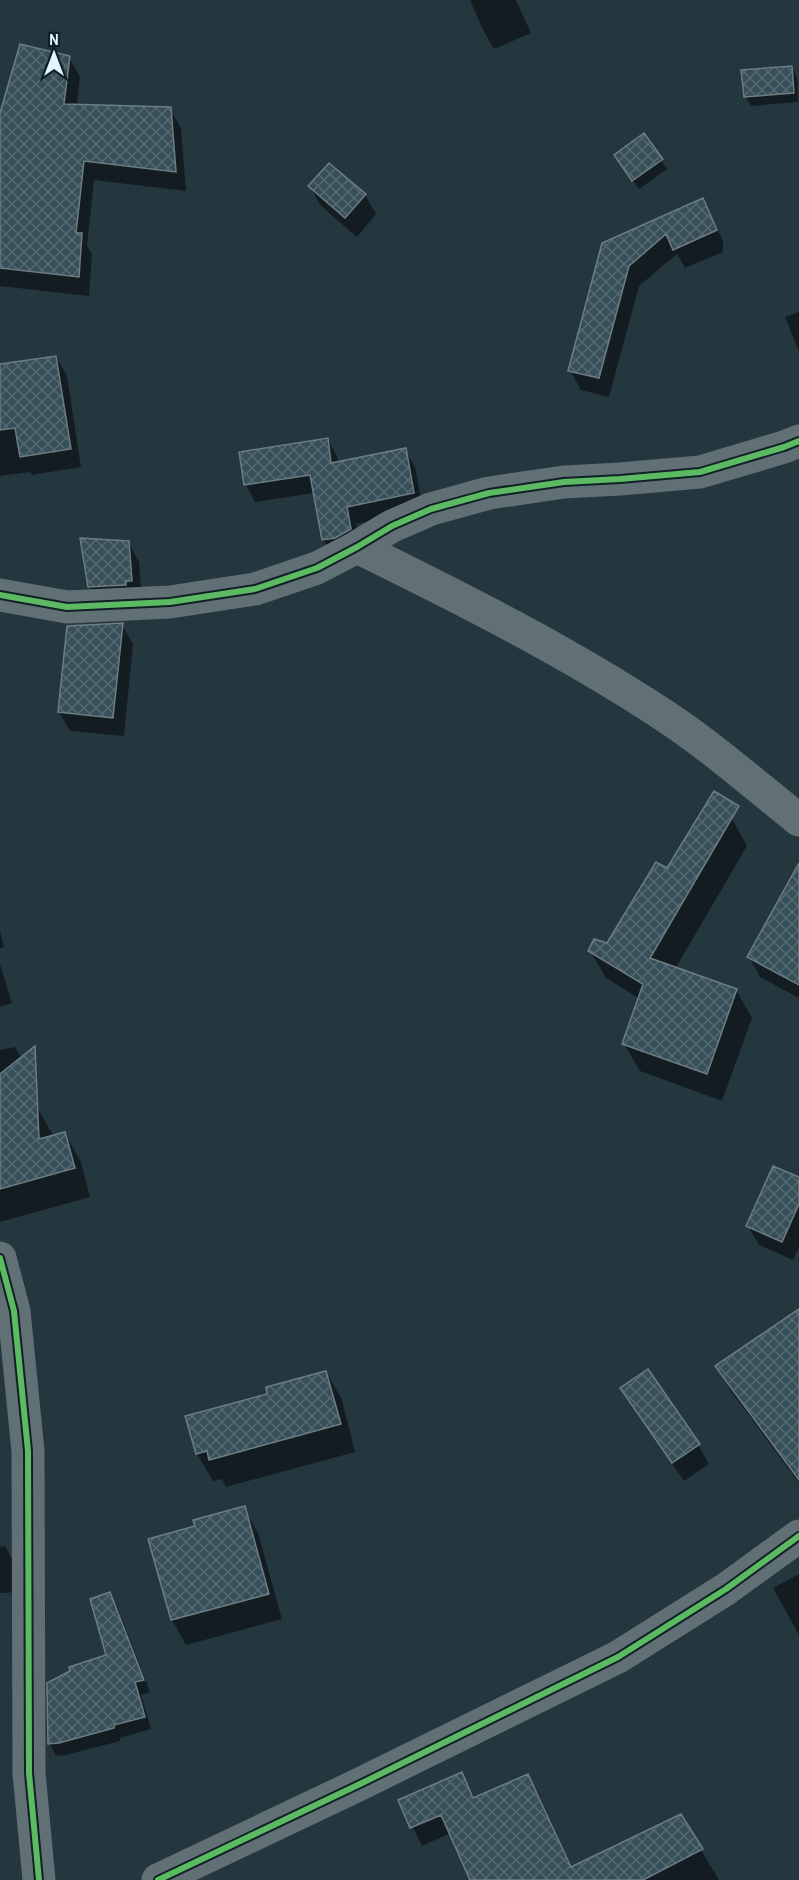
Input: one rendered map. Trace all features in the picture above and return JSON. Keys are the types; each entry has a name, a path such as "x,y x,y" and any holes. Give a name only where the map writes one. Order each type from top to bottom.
{"street":[{"path":"0,595 67,607 170,603 255,589 317,568 392,526 431,508 489,492 564,482 700,472 799,441"},
{"path":"357,547 481,608 593,671 667,717 799,820"},
{"path":"0,1258 14,1311 28,1451 15,1773 39,1880"},
{"path":"158,1880 618,1657 726,1589 799,1536"}],"building":[{"path":"20,44 70,56 64,104 171,107 176,172 84,161 76,233 82,233 79,277 0,268 0,113"},
{"path":"792,66 794,93 744,97 741,70"},
{"path":"644,133 663,159 632,181 614,155"},
{"path":"329,163 366,194 345,218 308,186"},
{"path":"703,198 717,230 673,250 666,234 629,266 599,378 568,371 602,243"},
{"path":"56,356 71,449 20,457 15,428 0,430 0,364"},
{"path":"328,438 331,463 406,448 414,493 347,507 351,529 335,538 322,540 310,475 244,485 239,452"},
{"path":"80,538 129,541 132,581 126,581 126,585 88,587"},
{"path":"123,623 113,718 58,712 67,626"},
{"path":"714,791 739,806 650,958 737,989 707,1074 622,1044 643,984 588,951 594,939 607,943 656,862 667,868"},
{"path":"799,863 799,985 747,957"},
{"path":"35,1046 39,1139 65,1132 75,1168 0,1189 0,1074"},
{"path":"773,1166 799,1177 799,1204 782,1242 746,1226"},
{"path":"799,1309 799,1480 715,1366"},
{"path":"648,1369 700,1444 672,1463 620,1388"},
{"path":"326,1371 341,1424 209,1460 207,1451 196,1454 185,1416 267,1394 266,1387"},
{"path":"245,1506 269,1594 171,1620 148,1539 195,1526 193,1520"},
{"path":"110,1592 144,1680 135,1682 145,1717 114,1725 114,1728 48,1744 47,1683 70,1671 69,1667 106,1655 90,1599"},
{"path":"462,1772 473,1798 528,1774 571,1867 681,1814 703,1849 643,1880 470,1880 441,1815 410,1828 398,1800"}],"cycle path":[{"path":"0,595 67,607 170,602 255,589 317,568 392,526 431,509 489,493 564,482 700,472 799,441"},
{"path":"0,1258 14,1311 28,1451 29,1773 39,1880"},
{"path":"158,1880 618,1657 726,1589 799,1536"}]}
